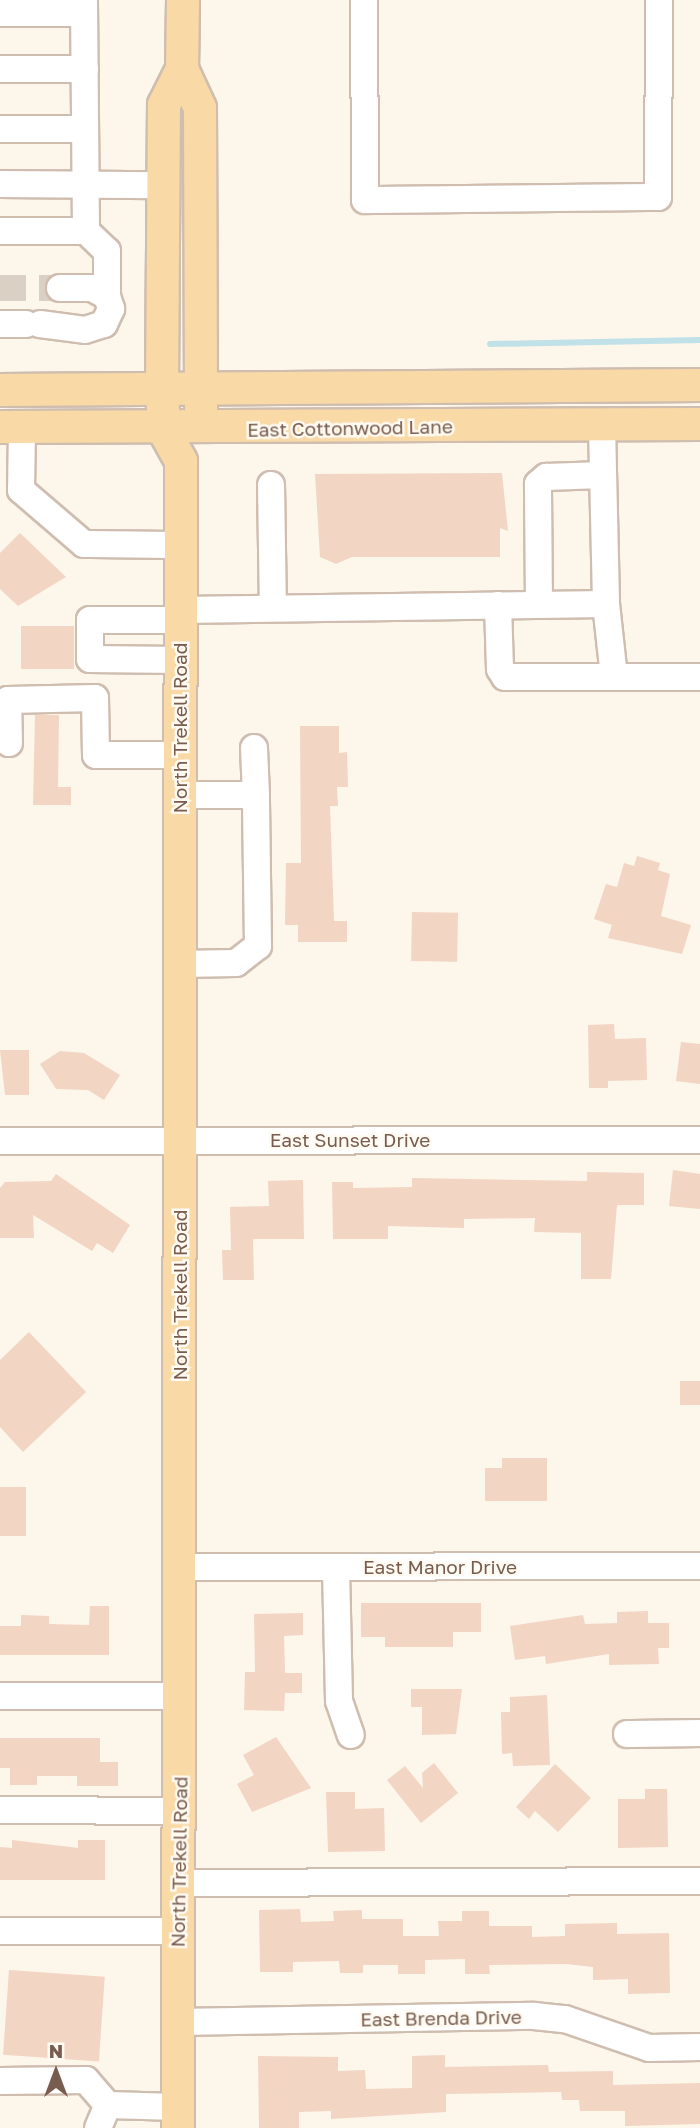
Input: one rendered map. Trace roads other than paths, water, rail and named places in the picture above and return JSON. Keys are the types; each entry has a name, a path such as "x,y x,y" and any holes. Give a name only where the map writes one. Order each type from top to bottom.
{"main road":[{"name":"North Trekell Road","path":"183,0 182,69 200,108 200,430"},
{"name":"North Trekell Road","path":"178,2117 181,461 164,430 162,389 164,105 182,69"},
{"path":"608,426 615,385"},
{"name":"East Cottonwood Lane","path":"0,390 700,385"},
{"name":"East Cottonwood Lane","path":"11,427 200,430 700,425"},
{"path":"181,461 200,430"}],"street":[{"path":"364,0 365,200 658,197 659,0"},
{"path":"0,13 84,6 86,231"},
{"path":"0,69 85,69"},
{"path":"0,129 85,129"},
{"path":"0,184 163,185"},
{"path":"0,231 86,231 107,251 107,296 111,309 104,324 85,330 22,324"},
{"path":"60,288 92,288 107,296"},
{"path":"608,426 603,475 606,604 614,677"},
{"path":"11,427 21,490 83,544 181,545"},
{"path":"539,605 538,484 546,477 603,475"},
{"path":"271,485 273,608"},
{"path":"181,660 90,659 90,620 273,608 606,604"},
{"path":"498,606 505,677 700,677"},
{"path":"9,743 8,700 95,698 96,755 181,755"},
{"path":"180,964 236,963 258,946 254,748"},
{"path":"180,795 256,795"},
{"name":"East Sunset Drive","path":"0,1141 700,1139"},
{"name":"East Manor Drive","path":"180,1567 700,1566"},
{"path":"336,1568 339,1701 351,1735"},
{"path":"0,1696 180,1696"},
{"path":"627,1734 700,1733"},
{"path":"0,1810 179,1811"},
{"path":"179,1883 700,1881"},
{"path":"0,1931 178,1931"},
{"name":"East Brenda Drive","path":"178,2022 534,2017 575,2022 649,2048 700,2048"},
{"path":"0,2081 86,2080 103,2116 178,2117"}],"waterway":[{"path":"490,344 700,340"}],"tunnel":[{"path":"0,288 60,288"}]}
